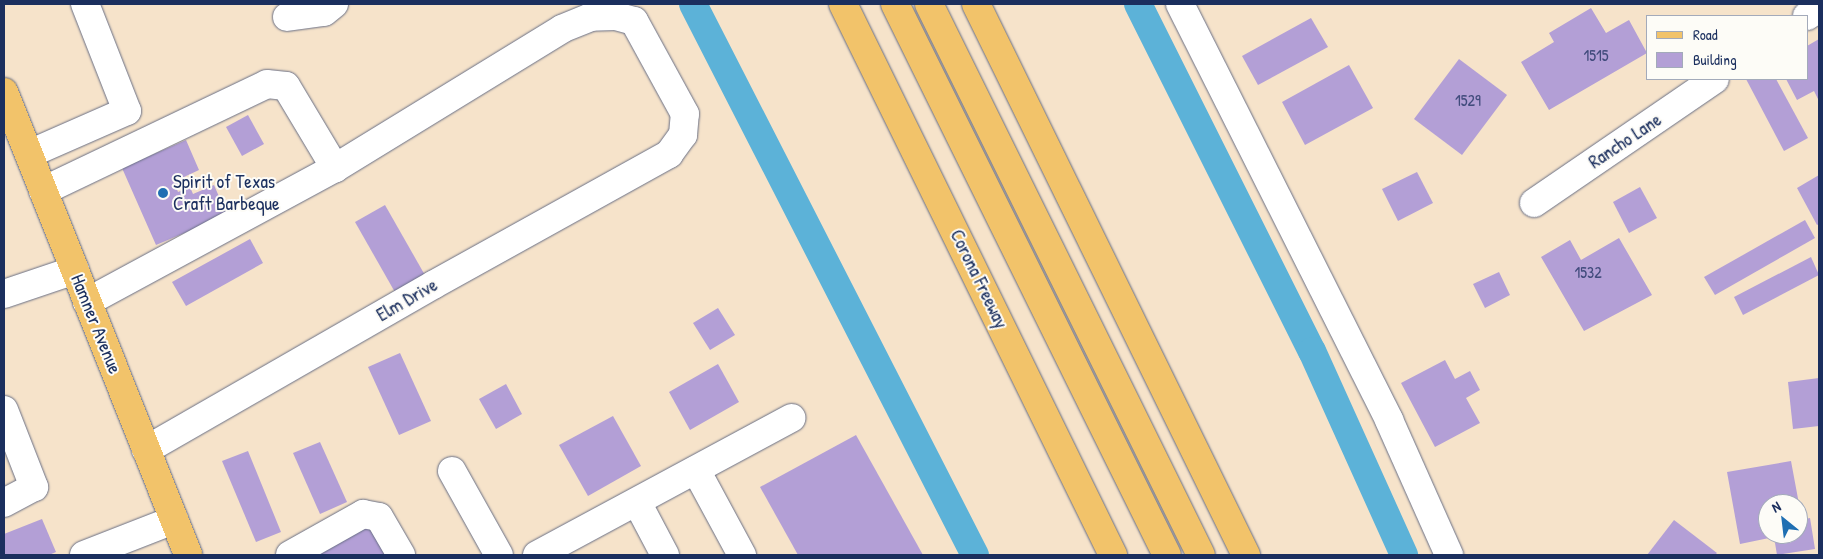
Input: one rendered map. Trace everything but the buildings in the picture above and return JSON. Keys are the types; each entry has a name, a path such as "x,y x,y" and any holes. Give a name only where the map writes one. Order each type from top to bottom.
{"main road":[{"name":"Corona Freeway","path":"843,4 1113,555"},
{"path":"896,4 1167,555"},
{"path":"929,4 1201,555"},
{"path":"976,4 1246,555"},
{"name":"Hamner Avenue","path":"4,92 18,144 44,191 188,555"}],"street":[{"path":"18,144 127,111 85,4"},
{"path":"287,16 324,12 334,4"},
{"path":"1180,4 1389,420 1449,555"},
{"path":"1808,15 1819,8"},
{"name":"Elm Drive","path":"146,450 433,285 670,154 683,135 685,114 666,74 634,21 615,16 599,16 562,29 336,168"},
{"name":"Rancho Lane","path":"1534,203 1714,80"},
{"path":"44,191 267,84 286,86 336,168 87,302"},
{"path":"4,294 75,270"},
{"path":"4,410 34,487 4,504"},
{"path":"537,555 791,418"},
{"path":"696,470 742,555"},
{"path":"452,471 499,555"},
{"path":"637,502 665,555"},
{"path":"290,555 363,514 379,517 401,555"},
{"path":"84,555 174,520"}],"waterway":[{"path":"693,4 975,555"},
{"path":"1138,4 1312,351 1404,555"}],"place":[{"name":"Spirit of Texas Craft Barbeque","path":"163,193"}]}
